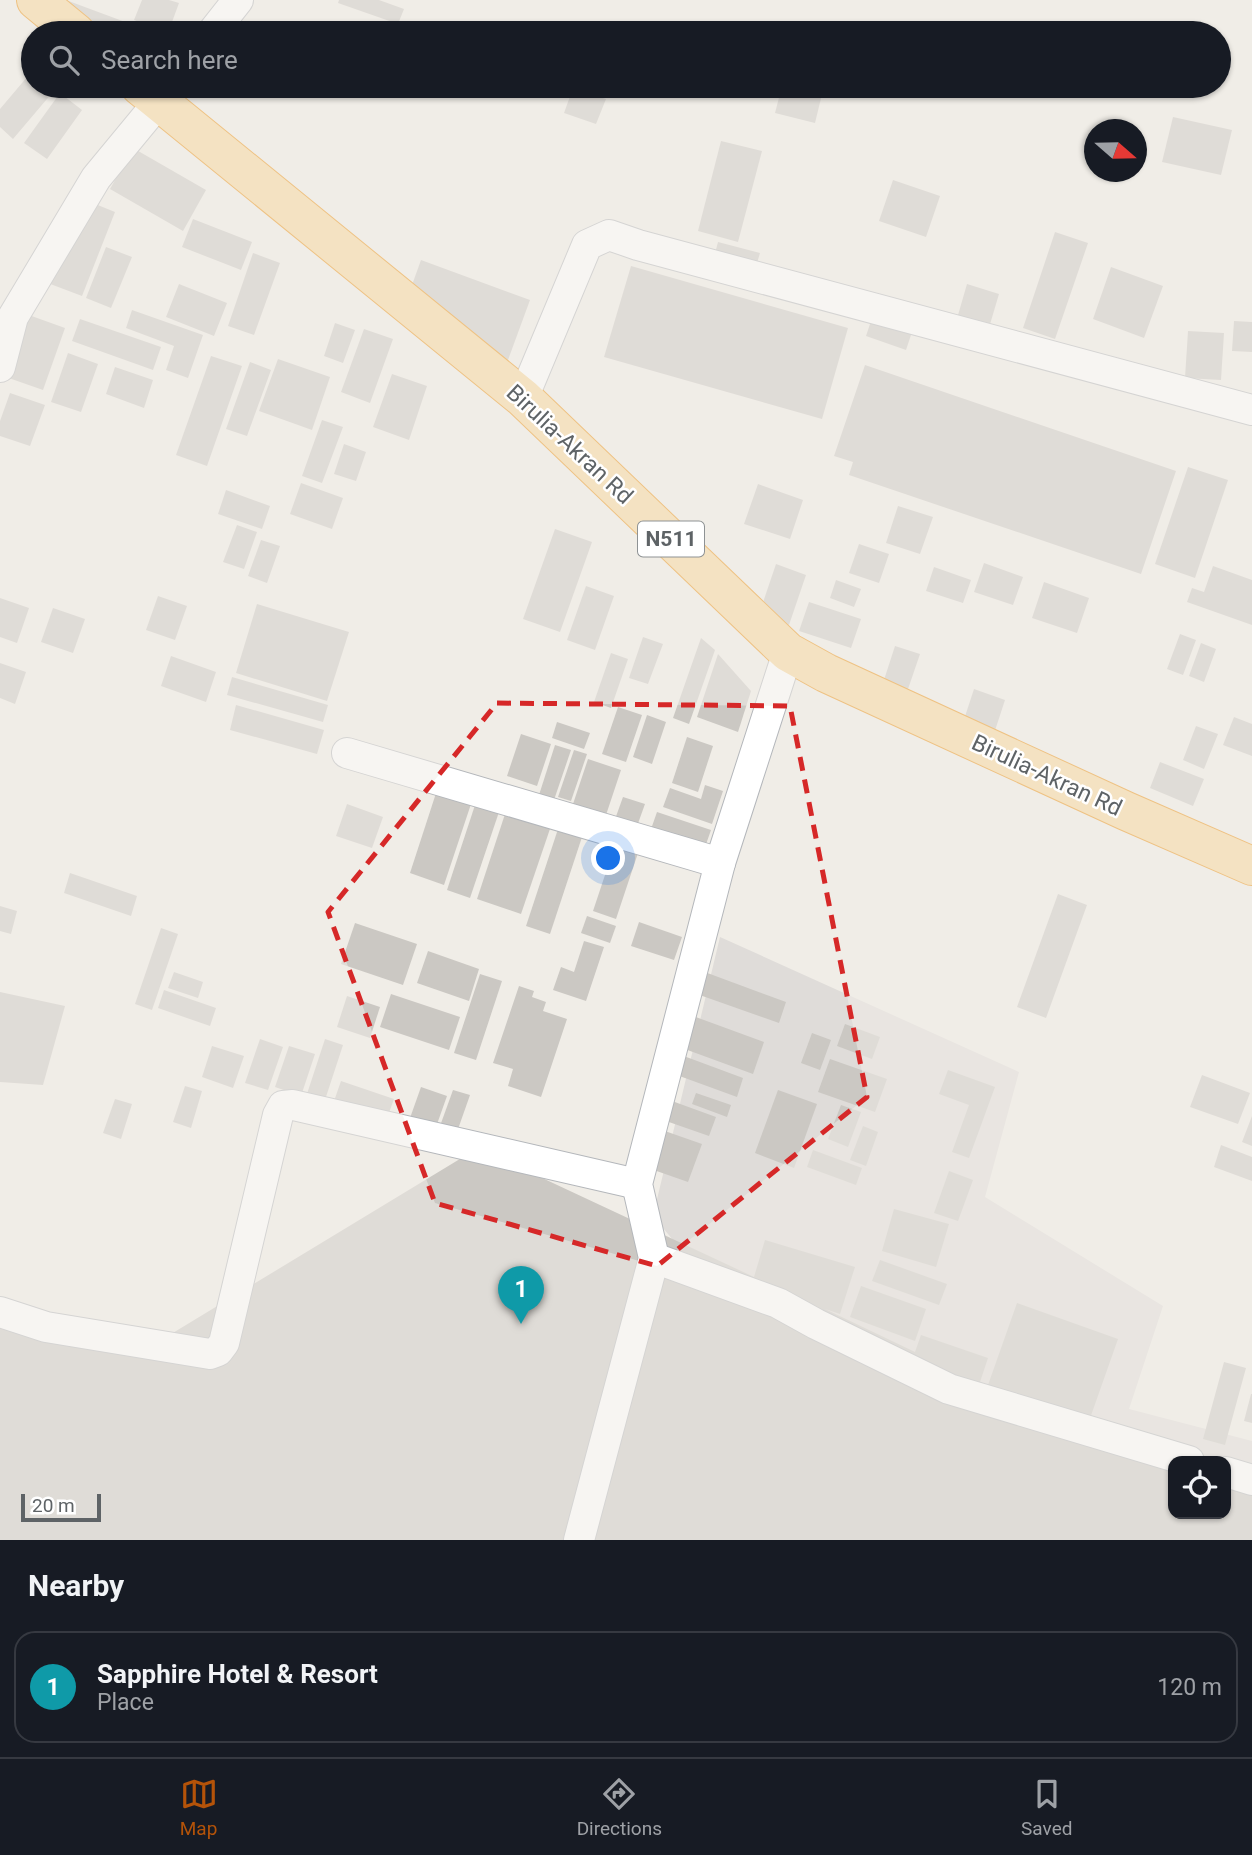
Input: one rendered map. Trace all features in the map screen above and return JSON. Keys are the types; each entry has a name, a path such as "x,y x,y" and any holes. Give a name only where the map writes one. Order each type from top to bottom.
{"highway":[{"path":"36,0 61,21"},
{"name":"Birulia-Akran Rd","path":"165,98 523,398 788,652 838,679 1252,866"}],"street":[{"path":"221,21 238,0"},
{"path":"0,367 13,317 89,189 152,98"},
{"path":"523,398 587,245 609,235 1252,410"},
{"path":"579,1540 654,1258 637,1184 720,863 788,652"},
{"path":"347,752 720,863"},
{"path":"0,1312 46,1327 210,1354 218,1350 224,1343 278,1115 283,1106 293,1105 637,1184"},
{"path":"654,1258 778,1303 949,1389 1172,1456"},
{"path":"1231,1474 1252,1480"}],"highlighted area":[{"path":"497,703 790,706 867,1097 657,1266 435,1203 328,912"}],"shaded area":[{"path":"720,937 1019,1072 985,1197 1163,1306 1129,1409 1252,1441 1252,1540 600,1540 673,1240 653,1216"}],"building":[{"path":"66,0 122,21 64,21"},
{"path":"142,0 169,0 179,3 172,21 134,20"},
{"path":"339,0 379,0 404,9 399,21 389,21 338,3"},
{"path":"21,84 21,98 48,98 13,139 0,127 0,109"},
{"path":"56,98 66,98 82,110 47,159 24,143"},
{"path":"569,98 606,99 596,124 564,113"},
{"path":"779,98 821,98 815,123 775,113"},
{"path":"1173,117 1232,130 1221,175 1162,162"},
{"path":"721,141 762,151 738,242 698,231"},
{"path":"133,148 206,190 183,231 110,189"},
{"path":"893,180 940,196 926,237 879,221"},
{"path":"78,197 115,212 82,296 45,282"},
{"path":"193,219 252,242 241,270 182,247"},
{"path":"1055,232 1088,243 1055,339 1023,328"},
{"path":"718,242 760,253 754,273 713,261"},
{"path":"106,247 132,257 111,308 86,298"},
{"path":"253,253 280,263 254,335 228,326"},
{"path":"421,260 530,300 508,360 399,321"},
{"path":"631,266 848,328 822,419 604,357"},
{"path":"1111,267 1163,286 1144,338 1093,319"},
{"path":"179,284 227,303 214,336 166,317"},
{"path":"967,284 999,294 988,331 956,322"},
{"path":"132,310 203,335 188,378 166,370 174,346 126,328"},
{"path":"874,312 914,326 906,350 866,336"},
{"path":"26,314 65,328 43,390 3,376"},
{"path":"80,319 161,347 153,370 72,341"},
{"path":"1234,321 1252,322 1252,352 1232,351"},
{"path":"335,323 355,330 343,363 324,356"},
{"path":"364,329 393,339 370,403 341,392"},
{"path":"1188,331 1224,333 1221,380 1185,378"},
{"path":"68,353 98,364 81,412 51,402"},
{"path":"211,356 242,366 207,466 176,455"},
{"path":"278,359 330,377 312,430 259,411"},
{"path":"250,362 271,370 247,436 226,429"},
{"path":"865,365 1176,471 1141,574 849,475 853,462 834,456"},
{"path":"115,367 153,380 144,408 106,394"},
{"path":"392,374 427,386 409,440 373,427"},
{"path":"10,393 45,405 30,446 0,436 0,421"},
{"path":"322,420 343,427 322,483 302,476"},
{"path":"344,444 366,452 356,481 334,474"},
{"path":"1188,467 1228,480 1195,578 1155,564"},
{"path":"301,483 343,498 332,529 290,514"},
{"path":"758,484 803,500 790,539 744,524"},
{"path":"226,490 270,506 262,529 218,514"},
{"path":"898,506 933,517 920,554 886,543"},
{"path":"237,525 257,532 244,569 223,562"},
{"path":"555,529 592,542 560,632 523,619"},
{"path":"261,540 280,546 267,583 248,576"},
{"path":"859,544 889,554 879,583 849,573"},
{"path":"984,563 1023,577 1013,605 974,592"},
{"path":"776,564 806,575 789,625 759,614"},
{"path":"1213,566 1252,580 1252,625 1187,602 1192,588 1204,592"},
{"path":"934,567 971,580 963,603 926,591"},
{"path":"836,580 861,589 854,607 830,598"},
{"path":"1044,582 1089,598 1077,633 1032,618"},
{"path":"586,586 614,596 595,650 567,640"},
{"path":"158,596 187,606 175,640 146,630"},
{"path":"0,598 29,608 17,643 0,637"},
{"path":"809,602 861,619 851,648 799,631"},
{"path":"257,604 349,632 327,701 236,673"},
{"path":"53,608 85,619 73,653 41,642"},
{"path":"1180,634 1196,640 1183,675 1167,669"},
{"path":"643,637 663,644 648,684 629,678"},
{"path":"701,638 715,650 689,724 673,718"},
{"path":"1201,643 1216,649 1204,682 1189,676"},
{"path":"895,646 920,654 907,692 883,683"},
{"path":"611,653 628,659 611,708 594,702"},
{"path":"718,654 751,691 738,732 697,717"},
{"path":"171,656 216,672 206,702 161,686"},
{"path":"0,663 26,672 15,704 0,698"},
{"path":"232,677 328,705 323,722 227,695"},
{"path":"974,689 1005,700 986,758 955,747"},
{"path":"236,705 324,730 317,754 230,730"},
{"path":"618,707 642,715 626,762 602,754"},
{"path":"647,715 666,722 652,764 633,757"},
{"path":"1234,717 1252,724 1252,756 1223,745"},
{"path":"557,722 590,733 584,749 552,738"},
{"path":"1196,726 1218,734 1204,769 1183,760"},
{"path":"521,734 551,744 537,786 507,776"},
{"path":"687,737 713,746 698,792 672,783"},
{"path":"555,745 571,750 554,800 539,795"},
{"path":"574,750 587,754 571,801 558,797"},
{"path":"588,759 621,770 606,815 573,804"},
{"path":"1160,762 1204,779 1193,806 1150,788"},
{"path":"705,785 723,791 712,824 663,807 670,788 701,799"},
{"path":"438,787 473,798 444,885 410,873"},
{"path":"623,797 645,804 636,829 614,822"},
{"path":"477,799 501,806 470,898 447,890"},
{"path":"347,804 383,817 372,848 336,836"},
{"path":"507,808 552,823 521,914 477,899"},
{"path":"657,812 711,830 704,850 650,832"},
{"path":"561,820 585,828 550,934 526,926"},
{"path":"618,836 641,844 616,919 593,911"},
{"path":"70,873 137,896 131,916 64,893"},
{"path":"1058,894 1087,905 1046,1018 1017,1007"},
{"path":"0,906 17,911 11,934 0,931"},
{"path":"587,916 616,926 610,943 581,933"},
{"path":"639,922 682,937 674,960 631,946"},
{"path":"355,923 417,944 403,985 341,964"},
{"path":"161,928 178,934 152,1010 135,1004"},
{"path":"584,941 604,947 586,1001 553,990 561,967 574,972"},
{"path":"428,951 479,969 469,1001 417,983"},
{"path":"702,971 786,1002 779,1023 694,993"},
{"path":"174,972 203,982 198,998 168,988"},
{"path":"480,974 502,981 476,1060 454,1053"},
{"path":"519,986 534,991 532,997 546,1002 543,1011 567,1019 541,1097 508,1086 513,1069 493,1063"},
{"path":"164,990 216,1008 210,1026 158,1008"},
{"path":"0,992 65,1006 43,1085 0,1082"},
{"path":"391,994 460,1017 449,1050 380,1027"},
{"path":"347,996 380,1007 370,1038 337,1027"},
{"path":"693,1016 764,1042 753,1074 682,1048"},
{"path":"845,1024 880,1037 872,1059 837,1046"},
{"path":"812,1033 831,1040 820,1070 801,1063"},
{"path":"260,1039 283,1047 268,1090 245,1083"},
{"path":"325,1039 343,1045 323,1106 305,1100"},
{"path":"212,1046 244,1056 233,1088 202,1077"},
{"path":"289,1046 315,1054 301,1096 275,1087"},
{"path":"681,1055 743,1078 737,1097 674,1074"},
{"path":"830,1059 887,1079 875,1112 818,1092"},
{"path":"948,1070 995,1087 969,1158 952,1152 969,1105 939,1094"},
{"path":"1202,1075 1250,1093 1238,1124 1190,1107"},
{"path":"341,1081 394,1099 386,1121 333,1104"},
{"path":"185,1086 202,1091 191,1128 173,1122"},
{"path":"421,1087 447,1096 436,1127 410,1118"},
{"path":"453,1090 470,1095 457,1132 440,1126"},
{"path":"778,1090 817,1104 794,1168 755,1153"},
{"path":"696,1093 731,1105 727,1117 692,1104"},
{"path":"115,1099 132,1104 121,1139 103,1133"},
{"path":"672,1101 716,1117 709,1136 666,1121"},
{"path":"841,1105 861,1112 848,1147 828,1139"},
{"path":"1252,1116 1252,1146 1242,1142"},
{"path":"863,1126 878,1132 866,1166 850,1160"},
{"path":"662,1130 702,1144 688,1182 648,1168"},
{"path":"1221,1145 1252,1157 1252,1181 1214,1167"},
{"path":"478,1148 754,1277 765,1240 855,1267 840,1314 825,1309 915,1352 921,1335 988,1358 980,1382 988,1385 1017,1303 1118,1339 1088,1424 1168,1459 1168,1519 1231,1519 1231,1478 1252,1485 1252,1540 0,1540 0,1303 153,1345"},
{"path":"813,1150 862,1168 856,1185 807,1167"},
{"path":"949,1171 973,1180 958,1221 934,1213"},
{"path":"894,1209 949,1224 936,1267 882,1251"},
{"path":"880,1260 947,1284 939,1305 872,1281"},
{"path":"861,1286 926,1309 915,1341 850,1317"},
{"path":"1224,1362 1246,1368 1225,1445 1203,1439"},
{"path":"1252,1394 1252,1423 1244,1421"}],"place":[{"name":"Sapphire Hotel & Resort","path":"521,1324"}]}
